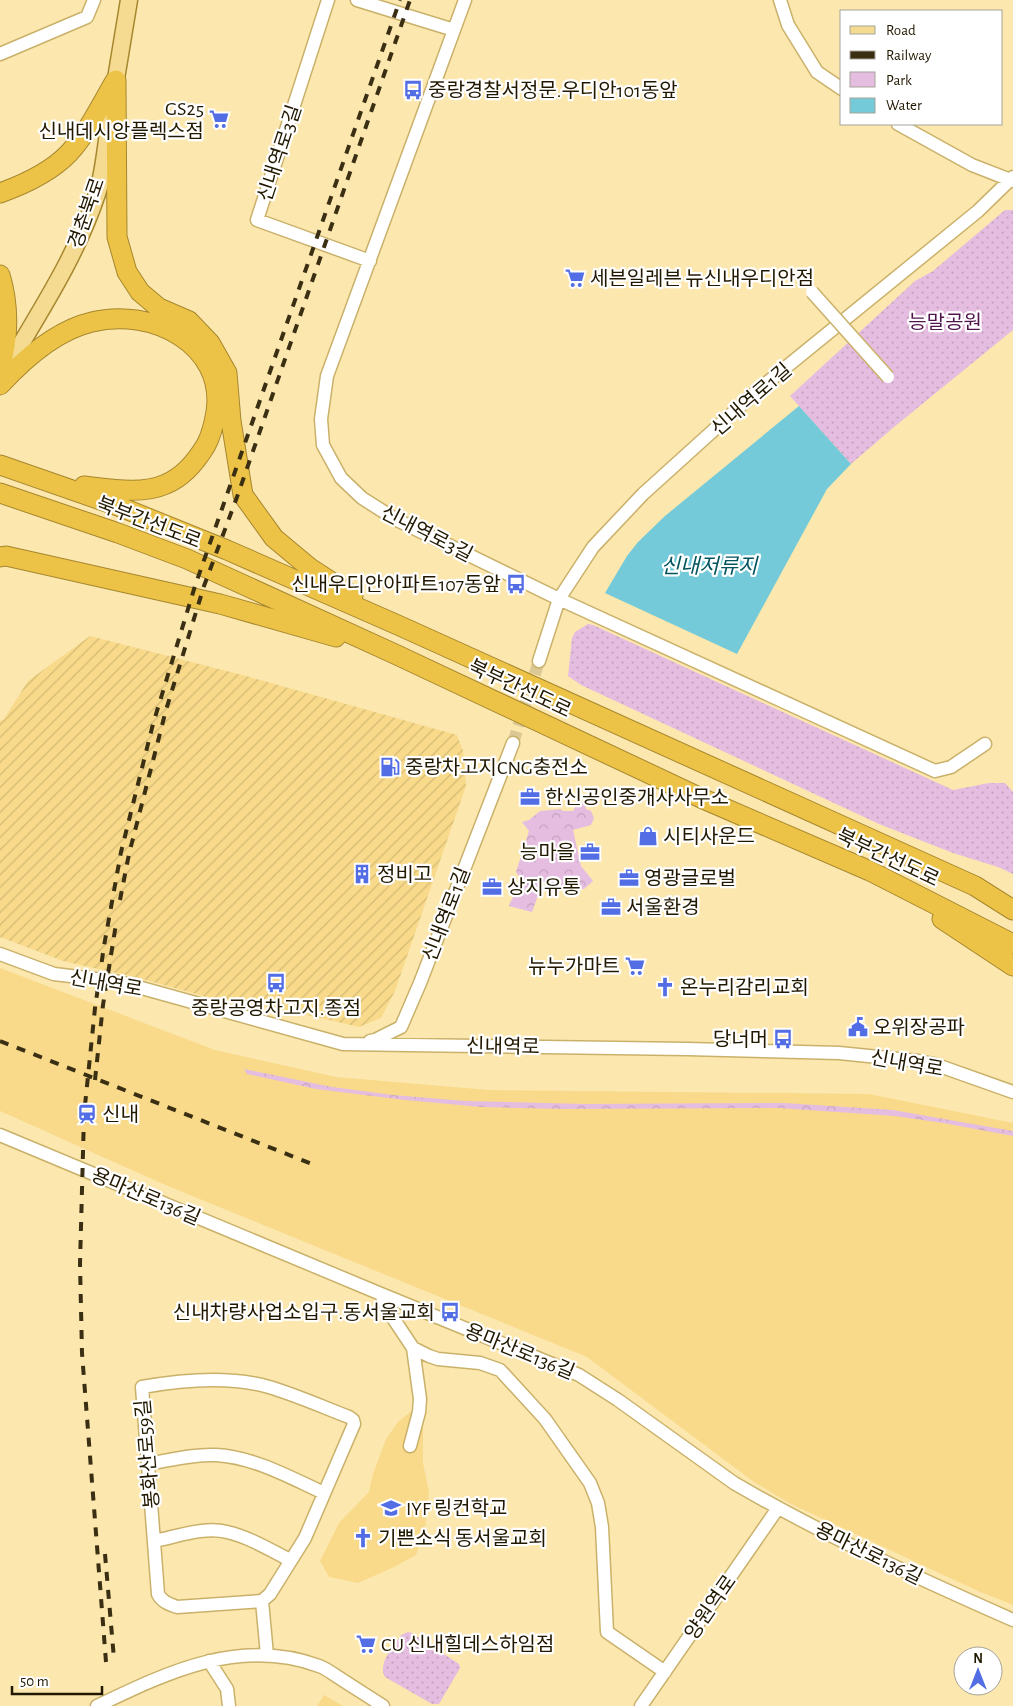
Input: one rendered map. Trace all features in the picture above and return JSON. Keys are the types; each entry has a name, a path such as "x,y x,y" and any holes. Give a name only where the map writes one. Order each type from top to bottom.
{"highway":[{"path":"0,193 42,174 69,153 84,133 116,80"},
{"path":"116,80 117,237 127,272 140,292 159,308 189,320 210,344 227,373 231,421 243,495 274,538 310,568 400,626"},
{"path":"0,275 6,307 5,349 0,368"},
{"path":"0,385 41,348 68,331 82,325 110,319 147,321 171,330 186,340 210,369 218,399 211,436 196,460 179,476 166,484 127,490 50,482"},
{"name":"북부간선도로","path":"0,466 118,506 218,546 400,626 975,886 1013,910"},
{"name":"북부간선도로","path":"0,493 109,530 186,560 397,654 701,798 870,871 1013,944"},
{"path":"0,556 220,604 397,654"},
{"path":"870,871 1013,966"},
{"path":"975,886 1013,900"}],"main road":[{"name":"경춘북로","path":"0,379 56,285 84,229 97,192 129,0"}],"street":[{"path":"0,54 87,17 94,0"},
{"name":"신내역로3길","path":"328,0 257,220 370,261"},
{"path":"357,0 454,30"},
{"name":"신내역로3길","path":"465,0 328,376 321,419 323,445 341,478 362,498 395,519 559,599 935,772 951,767 985,744"},
{"path":"780,0 788,25 817,72 840,88"},
{"path":"900,125 972,165 1012,180"},
{"name":"신내역로1길","path":"539,660 559,599 593,547 643,494 758,390 978,211 1012,180"},
{"path":"812,292 888,377"},
{"name":"신내역로1길","path":"343,1044 375,1040 401,1027 420,983 513,743"},
{"name":"신내역로","path":"0,954 54,974 120,982 343,1044 839,1053 934,1064 1013,1092"},
{"name":"용마산로136길","path":"0,1135 381,1294 579,1374 734,1483 778,1508 926,1582 1013,1620"},
{"path":"381,1294 387,1309 413,1348 420,1399 410,1446"},
{"path":"413,1348 438,1359 480,1363 500,1370 545,1418 590,1483 598,1503 602,1528 607,1632 665,1672"},
{"name":"봉화산로59길","path":"194,1382 238,1382 268,1387 349,1416 354,1424 324,1493 305,1538 270,1594 262,1601 177,1607 169,1604 161,1599 158,1594 142,1387 194,1382"},
{"path":"148,1464 189,1456 217,1455 247,1461 279,1472 324,1493"},
{"name":"양원역로","path":"642,1706 778,1508"},
{"path":"154,1541 204,1531 226,1532 255,1543 290,1560"},
{"path":"262,1601 267,1655"},
{"path":"98,1706 130,1690 192,1666 222,1657 254,1654 296,1659 321,1666 383,1706"},
{"path":"209,1661 227,1689 229,1706"}],"shaded area":[{"path":"90,636 246,676 457,735 463,751 466,786 395,991 381,1018 359,1027 277,1008 221,1001 139,978 63,961 0,937 0,721 4,719 28,681"},
{"path":"0,968 215,1050 336,1077 489,1090 869,1094 1013,1123 1013,1605 978,1591 791,1504 754,1482 587,1357 163,1184 0,1111"},
{"name":"IYF 링컨학교","path":"420,1404 423,1406 423,1463 429,1492 425,1529 416,1555 358,1583 329,1577 320,1561 339,1523 369,1492 373,1474 386,1439 398,1422"},
{"path":"324,1695 343,1706 317,1706"}],"green space":[{"name":"능말공원","path":"1005,210 1013,210 1013,330 851,464 790,396 915,281 933,271"},
{"path":"588,624 953,790 989,783 1005,783 1013,792 1013,874 879,824 581,685 568,676 572,638 575,632"},
{"path":"584,802 586,809 591,811 594,818 591,825 573,830 581,866 593,881 584,889 570,889 543,882 532,912 509,906 522,880 516,872 529,831 522,822 529,820 540,811 561,809 562,811 573,811 577,803"},
{"path":"244,1069 332,1087 393,1095 466,1101 584,1104 784,1103 893,1110 1013,1131 1013,1136 895,1116 778,1108 566,1109 481,1107 316,1089 247,1074"},
{"path":"408,1632 459,1664 460,1668 439,1704 432,1704 385,1677 383,1666 387,1655 401,1635"}],"water":[{"name":"신내저류지","path":"799,406 851,464 827,489 737,654 605,593 627,556 638,542 665,516"}],"tunnel":[{"path":"513,743 539,661"}],"railway":[{"path":"106,1662 82,1353 80,1264 84,1115 95,1008 104,946 121,852 153,724 195,586 400,0"},
{"path":"120,900 129,854 166,710 204,586 237,497 410,0"},
{"path":"95,1080 103,1005 116,924"},
{"path":"0,1041 312,1164"},
{"path":"105,1554 114,1659"}],"place":[{"name":"중랑경찰서정문.우디안101동앞","path":"413,90"},
{"name":"GS25 신내데시앙플렉스점","path":"219,119"},
{"name":"세븐일레븐 뉴신내우디안점","path":"575,278"},
{"name":"신내우디안아파트107동앞","path":"516,584"},
{"name":"중랑차고지CNG충전소","path":"390,767"},
{"name":"한신공인중개사사무소","path":"530,797"},
{"name":"시티사운드","path":"648,836"},
{"name":"능마을","path":"590,852"},
{"name":"정비고","path":"362,874"},
{"name":"영광글로벌","path":"629,878"},
{"name":"상지유통","path":"492,887"},
{"name":"서울환경","path":"611,907"},
{"name":"뉴누가마트","path":"635,966"},
{"name":"중랑공영차고지.종점","path":"276,983"},
{"name":"온누리감리교회","path":"665,987"},
{"name":"오위장공파","path":"858,1027"},
{"name":"당너머","path":"783,1039"},
{"name":"신내","path":"87,1114"},
{"name":"신내차량사업소입구.동서울교회","path":"450,1312"},
{"name":"IYF 링컨학교","path":"391,1508"},
{"name":"기쁜소식 동서울교회","path":"363,1538"},
{"name":"CU 신내힐데스하임점","path":"366,1644"}]}
